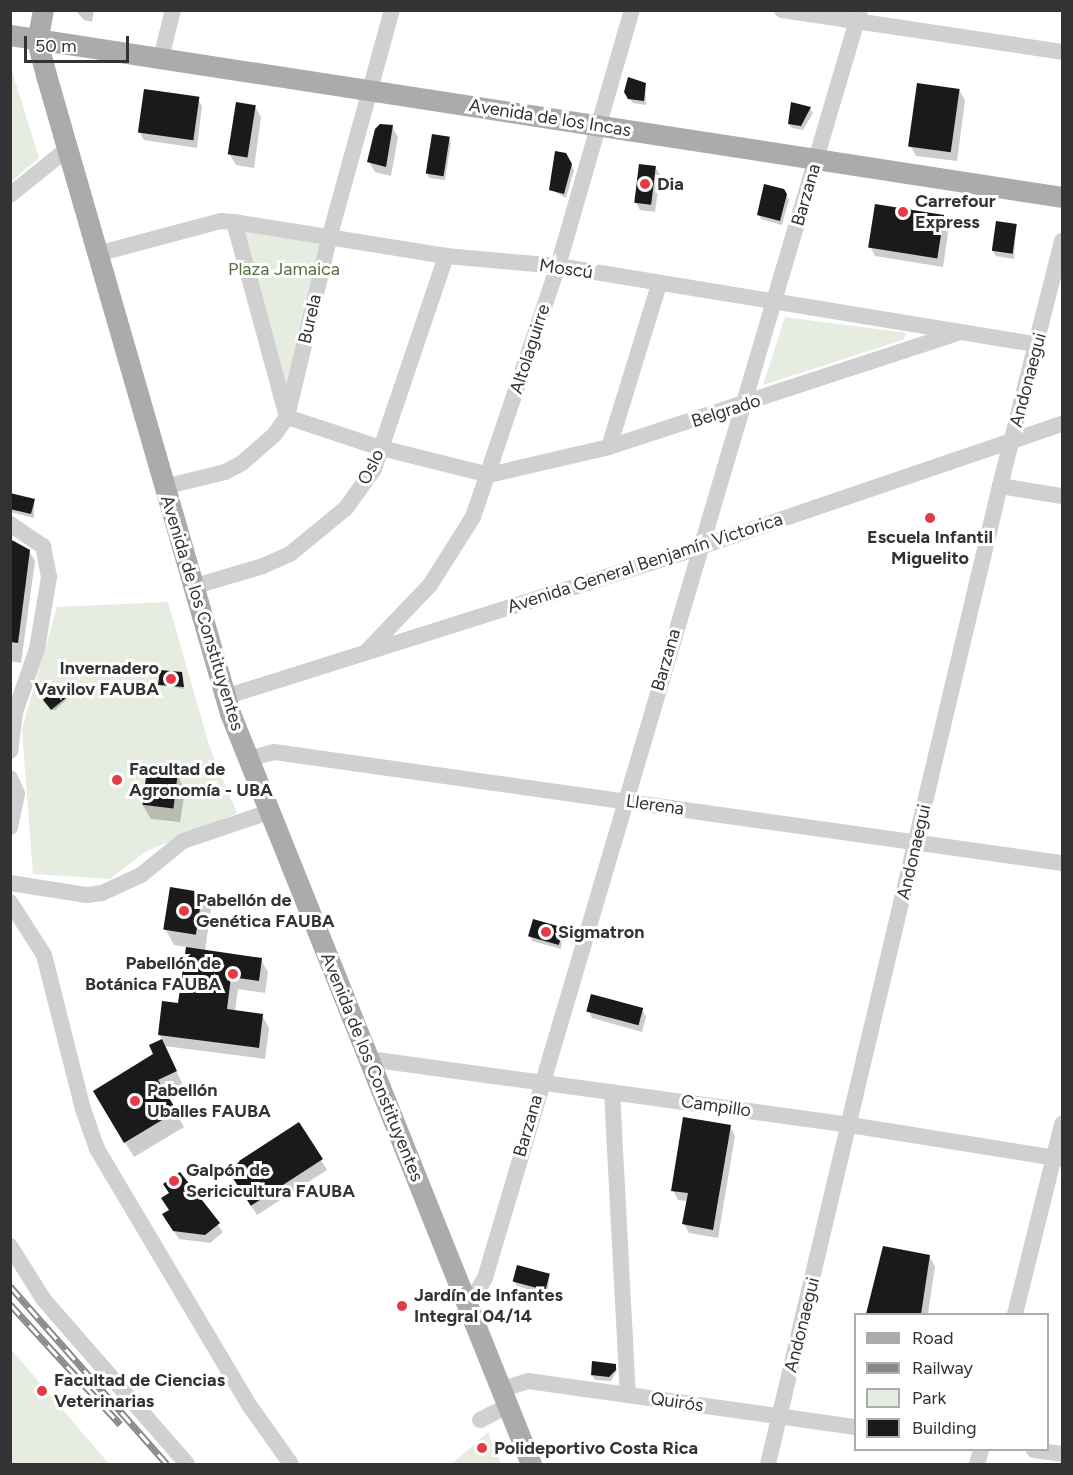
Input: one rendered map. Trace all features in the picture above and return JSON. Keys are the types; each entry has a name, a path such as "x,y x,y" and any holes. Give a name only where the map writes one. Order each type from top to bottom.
{"main road":[{"name":"Avenida de los Constituyentes","path":"43,10 37,41 96,254 225,697 531,1464"},
{"name":"Avenida de los Incas","path":"10,34 37,41 161,58 1062,197"}],"street":[{"path":"161,58 173,10"},
{"name":"Burela","path":"164,487 225,472 242,463 274,435 287,417 330,235 392,10"},
{"name":"Altolaguirre","path":"365,654 448,562 473,517 558,266 632,10"},
{"path":"782,10 858,16 1062,52"},
{"name":"Barzana","path":"467,1307 485,1278 540,1083 700,547 776,302 815,159 858,16"},
{"path":"10,195 67,149"},
{"name":"Moscú","path":"96,254 221,221 234,222 330,235 446,256 558,266 1038,345"},
{"path":"234,222 287,417 381,448 489,475"},
{"name":"Andonaegui","path":"768,1464 1000,486 1038,345 1062,241"},
{"name":"Oslo","path":"192,587 263,566 311,540 361,489 381,448 446,256"},
{"path":"609,447 659,284"},
{"name":"Belgrado","path":"489,475 609,447 744,406 958,333"},
{"name":"Avenida General Benjamín Victorica","path":"225,697 700,547 1062,424"},
{"path":"1000,486 1062,496"},
{"path":"10,524 43,546 49,577 37,649 15,712 10,751"},
{"name":"Llerena","path":"248,759 274,752 1062,863"},
{"path":"10,778 17,794 10,827"},
{"path":"10,883 87,895 102,893 141,875 183,841 269,812"},
{"path":"10,902 44,955 97,1149 249,1405 291,1464"},
{"name":"Campillo","path":"369,1059 850,1125 1058,1158"},
{"path":"612,1092 628,1395"},
{"path":"1015,1313 1058,1158 1062,1125"},
{"path":"10,1246 44,1300 187,1464"},
{"name":"Quirós","path":"480,1420 504,1398 528,1381 854,1427"},
{"path":"1045,1451 1062,1454"}],"green space":[{"path":"11,68 39,158 10,182"},
{"name":"Plaza Jamaica","path":"239,230 323,243 286,399"},
{"path":"785,317 907,333 903,340 763,385"},
{"path":"168,602 210,748 237,813 145,852 110,879 33,874 22,729 57,607"},
{"name":"Facultad de Ciencias Veterinarias","path":"11,1349 109,1464 11,1464"},
{"name":"Polideportivo Costa Rica","path":"488,1432 501,1464 452,1464"}],"building":[{"path":"628,77 646,83 644,101 628,99 624,92"},
{"path":"917,83 960,89 951,152 908,146"},
{"path":"144,89 199,97 193,140 138,133"},
{"path":"236,102 256,105 247,157 228,154"},
{"path":"791,102 811,107 801,126 788,124"},
{"path":"380,124 393,125 386,167 367,162 375,129"},
{"path":"432,134 450,137 444,176 426,174"},
{"path":"555,151 566,153 572,164 564,194 549,190"},
{"name":"Dia","path":"639,164 656,166 651,205 634,203"},
{"path":"764,184 784,189 787,194 780,221 757,215"},
{"path":"875,204 944,215 937,258 868,247"},
{"path":"996,221 1017,224 1013,254 992,251"},
{"path":"10,493 35,499 31,514 10,509"},
{"path":"10,539 30,550 18,643 10,642"},
{"name":"Invernadero Vavilov FAUBA","path":"160,670 182,672 184,687 158,685"},
{"path":"60,686 68,696 51,710 43,700"},
{"path":"147,769 178,773 173,809 143,805"},
{"name":"Pabellón de Genética FAUBA","path":"170,887 203,892 196,935 163,929"},
{"name":"Sigmatron","path":"533,919 564,928 559,945 528,936"},
{"path":"186,947 262,958 259,981 231,977 227,1009 263,1014 259,1048 158,1035 162,1001 178,1003"},
{"path":"591,994 643,1008 639,1025 586,1011"},
{"name":"Pabellón Uballes FAUBA","path":"162,1039 177,1071 158,1080 177,1111 124,1143 93,1091 153,1054 149,1045"},
{"path":"683,1117 731,1125 713,1230 682,1224 688,1193 671,1191"},
{"path":"299,1122 323,1159 251,1206 227,1169"},
{"path":"180,1172 220,1223 205,1235 173,1231 162,1214 169,1210 161,1198 169,1193 163,1184"},
{"path":"883,1246 930,1255 921,1313 866,1313"},
{"path":"517,1265 550,1274 545,1290 513,1281"},
{"path":"592,1361 616,1364 616,1370 609,1377 591,1375"}],"railway":[{"path":"10,1286 167,1464"},
{"path":"10,1304 120,1424"}],"place":[{"name":"Dia","path":"645,184"},
{"name":"Carrefour Express","path":"903,212"},
{"name":"Escuela Infantil Miguelito","path":"930,518"},
{"name":"Invernadero Vavilov FAUBA","path":"171,679"},
{"name":"Facultad de Agronomía - UBA","path":"117,780"},
{"name":"Pabellón de Genética FAUBA","path":"184,911"},
{"name":"Sigmatron","path":"546,932"},
{"name":"Pabellón de Botánica FAUBA","path":"233,974"},
{"name":"Pabellón Uballes FAUBA","path":"135,1101"},
{"name":"Galpón de Sericicultura FAUBA","path":"174,1181"},
{"name":"Jardín de Infantes Integral 04/14","path":"402,1306"},
{"name":"Facultad de Ciencias Veterinarias","path":"42,1391"},
{"name":"Polideportivo Costa Rica","path":"482,1448"}]}
